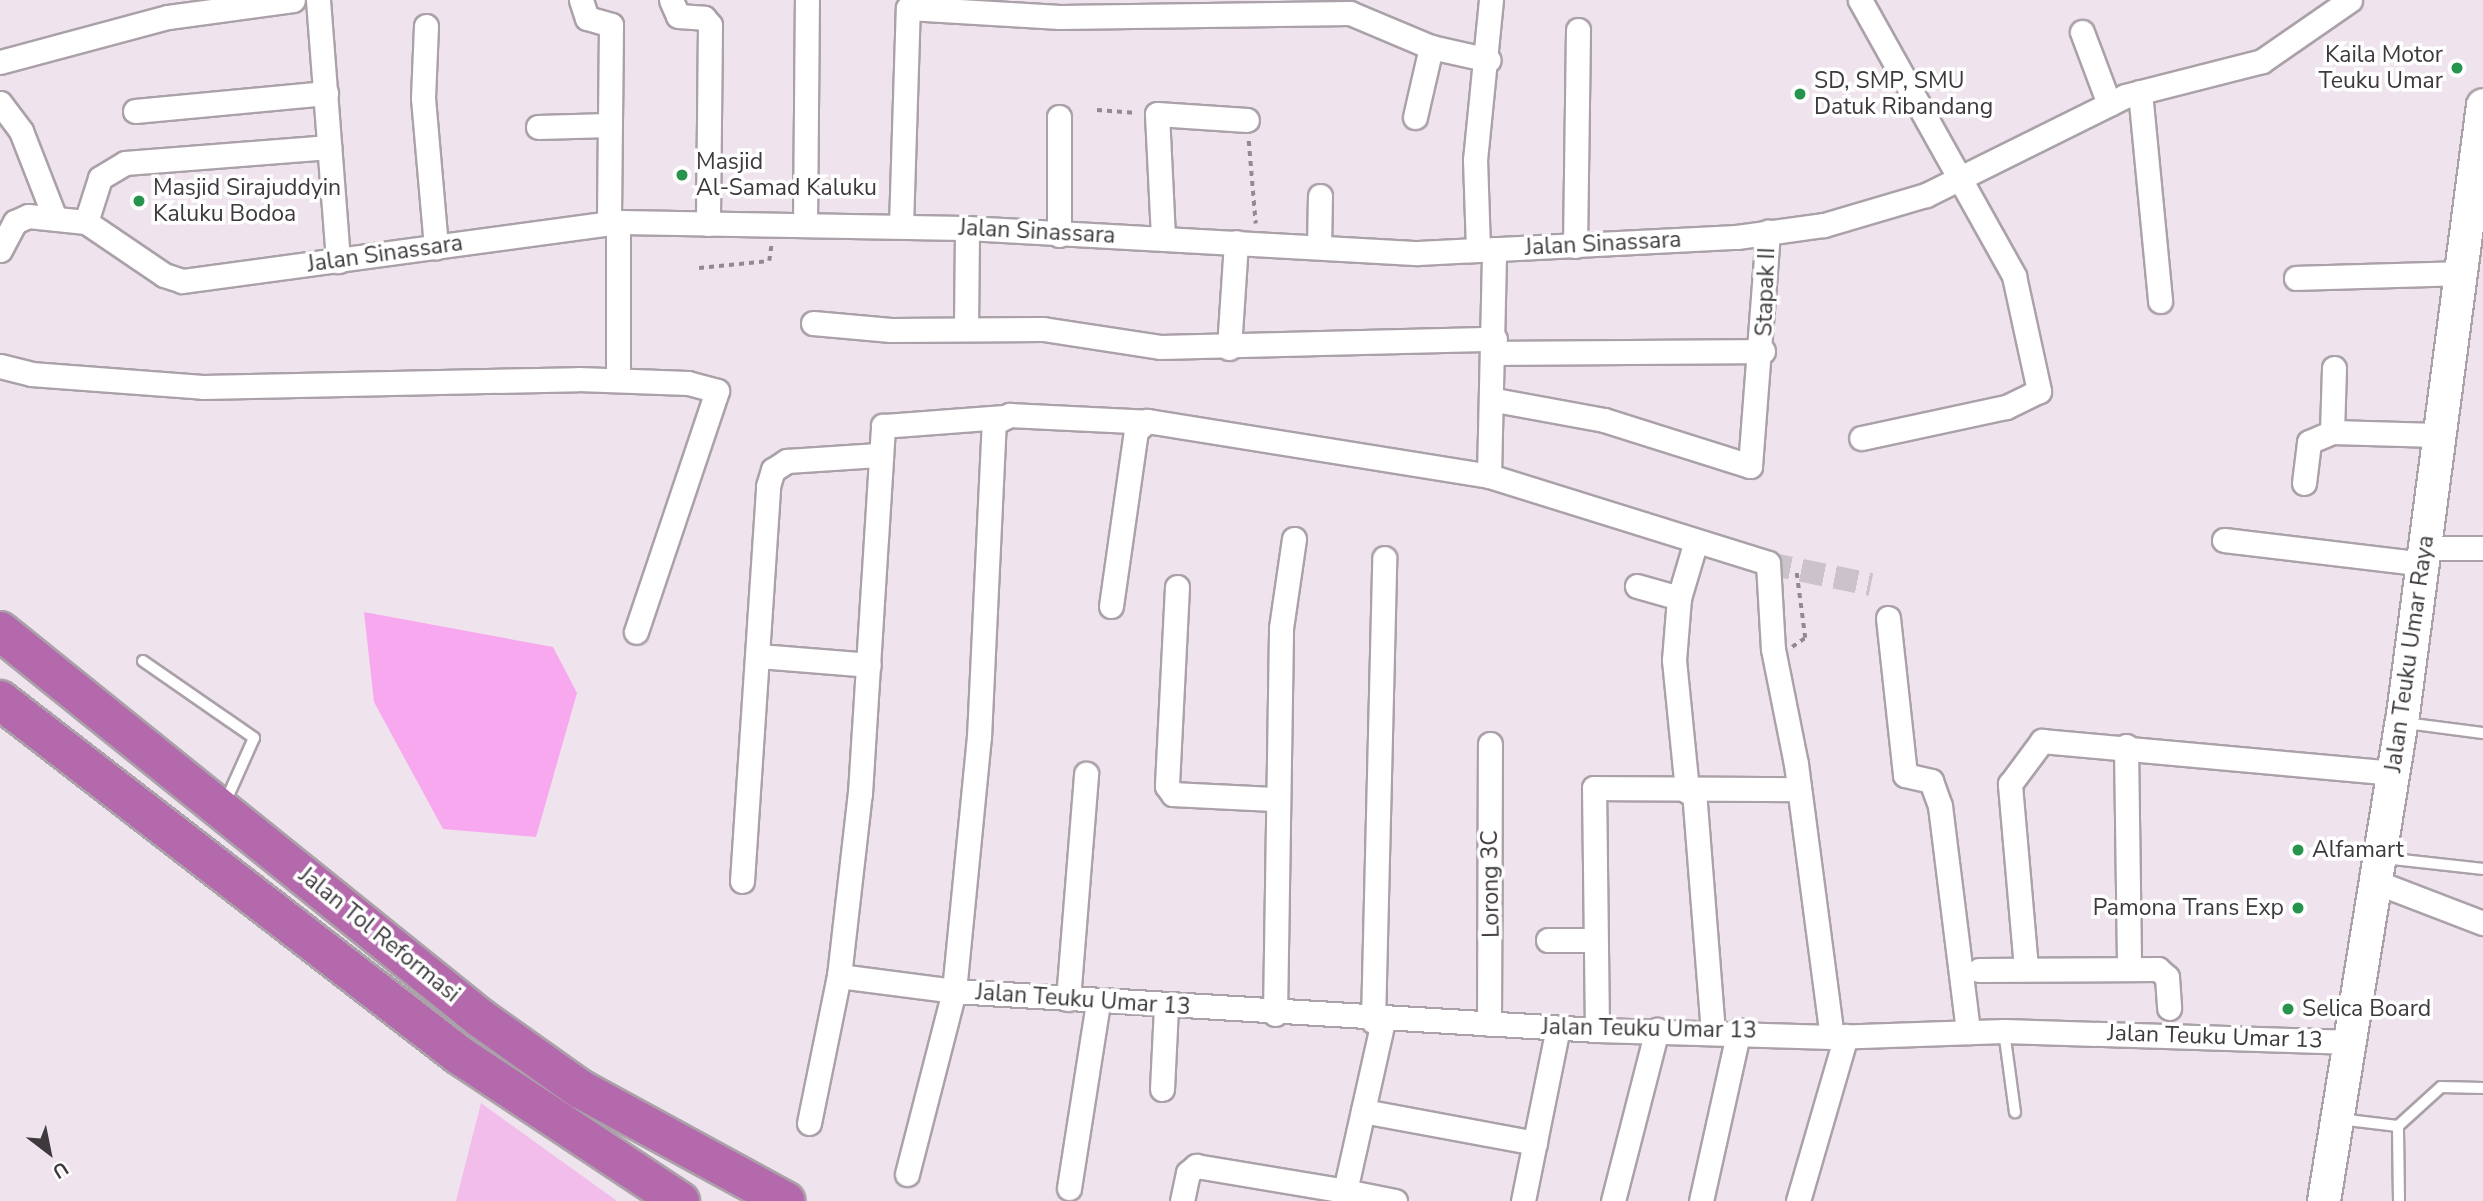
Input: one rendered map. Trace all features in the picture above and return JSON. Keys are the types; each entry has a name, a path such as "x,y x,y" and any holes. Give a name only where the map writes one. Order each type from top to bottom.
{"highway":[{"name":"Jalan Tol Reformasi","path":"0,631 223,807 480,1018 580,1089 785,1201"},
{"name":"Jalan Tol Reformasi","path":"0,700 459,1055 680,1201"}],"main road":[{"name":"Jalan Teuku Umar Raya","path":"2324,1201 2345,1042 2379,870 2402,723 2437,435 2462,273 2476,208 2483,105"}],"street":[{"path":"0,62 168,18 293,0"},
{"path":"318,0 338,261"},
{"path":"581,0 587,18 611,25 610,125 618,379"},
{"path":"671,0 678,16 704,18 710,25 708,224"},
{"path":"805,224 807,0"},
{"path":"1489,476 1495,400 1495,346 1475,160 1489,60 1491,0"},
{"path":"1860,0 1963,180 2018,286 2039,394 1861,438"},
{"name":"Jalan Sinassara","path":"0,250 10,214 86,222 164,275 182,281 613,222 967,228 1059,236 1163,237 1418,253 1576,246 1768,232 1878,211 1963,180 2109,104 2140,92 2257,64 2350,0"},
{"path":"901,226 908,8 1060,17 1354,7 1431,47 1489,60"},
{"path":"426,26 423,98 436,247"},
{"path":"1576,246 1578,30"},
{"path":"2082,32 2109,104"},
{"path":"1415,117 1431,47"},
{"path":"2140,92 2161,301"},
{"path":"135,111 326,93"},
{"path":"0,103 21,131 55,218"},
{"path":"1163,237 1157,114 1247,120"},
{"path":"1059,117 1059,236"},
{"path":"538,127 610,125"},
{"path":"86,222 100,178 125,163 329,147"},
{"path":"1319,247 1320,196"},
{"path":"966,328 967,228"},
{"name":"Stapak II","path":"1495,400 1604,420 1750,466 1763,351 1768,232"},
{"path":"1229,348 1247,243"},
{"path":"2295,278 2462,273"},
{"path":"813,323 966,328 1229,348 1495,346 1763,351"},
{"path":"0,366 31,374 246,388 345,380 618,379 688,383 719,394 636,632"},
{"path":"2332,432 2334,368"},
{"path":"954,991 979,737 998,421"},
{"path":"809,1123 839,976 869,665 878,455 883,426 998,421 1151,422 1489,476 1768,563 1773,649 1839,1037 1798,1201"},
{"path":"1111,606 1136,431 1151,422"},
{"path":"2304,483 2309,442 2332,432 2437,435"},
{"path":"742,881 773,470 801,457 878,455"},
{"path":"1275,1014 1281,628 1294,539"},
{"path":"2224,540 2424,556 2483,548"},
{"path":"1696,541 1679,598 1674,660 1690,791 1713,1030"},
{"path":"1344,1196 1363,1111 1378,1021 1384,558"},
{"path":"1637,586 1679,598"},
{"path":"1177,587 1167,786 1173,794 1277,799"},
{"path":"1888,618 1905,775 1931,781 1940,806 1968,1032"},
{"path":"758,656 869,665"},
{"path":"2026,968 2012,778 2042,741 2126,746 2394,773"},
{"name":"Lorong 3C","path":"1489,1024 1490,744"},
{"path":"2126,746 2129,968"},
{"path":"1068,999 1086,774"},
{"path":"1597,1030 1592,940 1594,788 1690,791 1798,789"},
{"path":"2379,870 2483,923"},
{"path":"1548,940 1592,940"},
{"path":"1979,970 2162,970 2169,1009"},
{"name":"Jalan Teuku Umar 13","path":"839,976 954,991 1378,1021 1597,1030 1739,1030 1839,1037 2004,1031 2345,1042"},
{"name":"Jalan Teuku Umar 13","path":"907,1174 954,991"},
{"path":"1069,1188 1098,1002"},
{"path":"1162,1089 1167,1006"},
{"path":"1522,1201 1558,1028"},
{"path":"1613,1201 1657,1030"},
{"path":"1701,1201 1739,1030"},
{"path":"1363,1111 1535,1143"},
{"path":"1182,1201 1188,1173 1196,1166 1344,1196 1395,1201"}],"lane":[{"path":"143,661 254,738 249,761 223,807"},
{"path":"2402,723 2483,733"},
{"path":"2379,870 2483,869"},
{"path":"2004,1031 2015,1112"},
{"path":"2399,1201 2399,1126 2441,1087 2483,1088"},
{"path":"2335,1119 2399,1126"}],"path":[{"path":"1097,110 1157,114"},
{"path":"1247,120 1247,243"},
{"path":"699,268 771,260 768,223"},
{"path":"1773,649 1805,640 1796,570"}],"shaded area":[{"path":"364,612 553,647 577,693 536,837 443,829 374,702"},
{"path":"481,1103 617,1201 456,1201"}],"tunnel":[{"path":"1768,563 1871,584"}],"place":[{"name":"Kaila Motor Teuku Umar","path":"2457,68"},
{"name":"SD, SMP, SMU Datuk Ribandang","path":"1800,94"},
{"name":"Masjid Al-Samad Kaluku","path":"682,175"},
{"name":"Masjid Sirajuddyin Kaluku Bodoa","path":"139,201"},
{"name":"Alfamart","path":"2298,850"},
{"name":"Pamona Trans Exp","path":"2298,908"},
{"name":"Selica Board","path":"2288,1009"}]}
